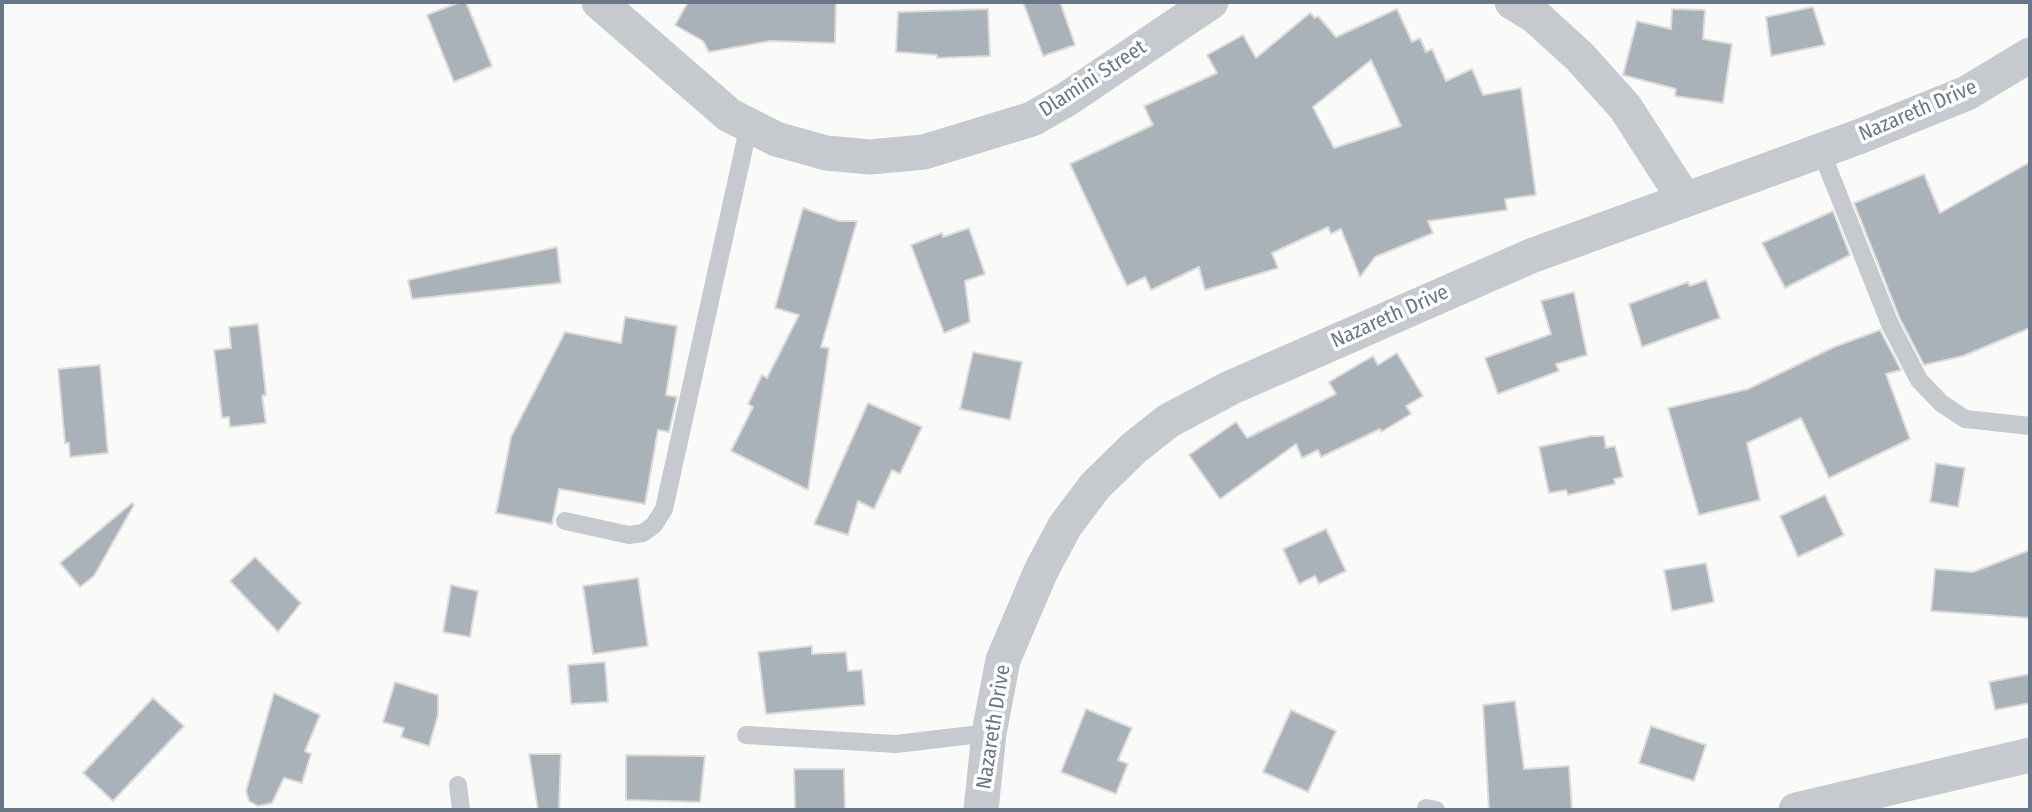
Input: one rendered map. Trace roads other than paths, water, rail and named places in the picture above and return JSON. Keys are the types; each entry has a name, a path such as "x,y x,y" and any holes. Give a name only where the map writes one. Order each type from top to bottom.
{"street":[{"name":"Dlamini Street","path":"599,2 729,115 776,139 826,153 870,157 936,149 1032,119 1067,99 1211,2"},
{"path":"1512,2 1535,16 1579,56 1625,107 1685,200"},
{"name":"Nazareth Drive","path":"981,810 989,733 1003,660 1041,571 1065,526 1095,486 1151,434 1193,408 1267,371 1531,256 1821,151 1967,93 2030,55"},
{"path":"1796,810 1868,802 2030,755"}],"lane":[{"path":"565,521 629,535 643,533 654,525 664,509 750,125"},
{"path":"1821,151 1890,324 1920,380 1941,403 1965,419 2030,426"},
{"path":"746,735 896,744 989,733"},
{"path":"458,785 461,810"}]}
